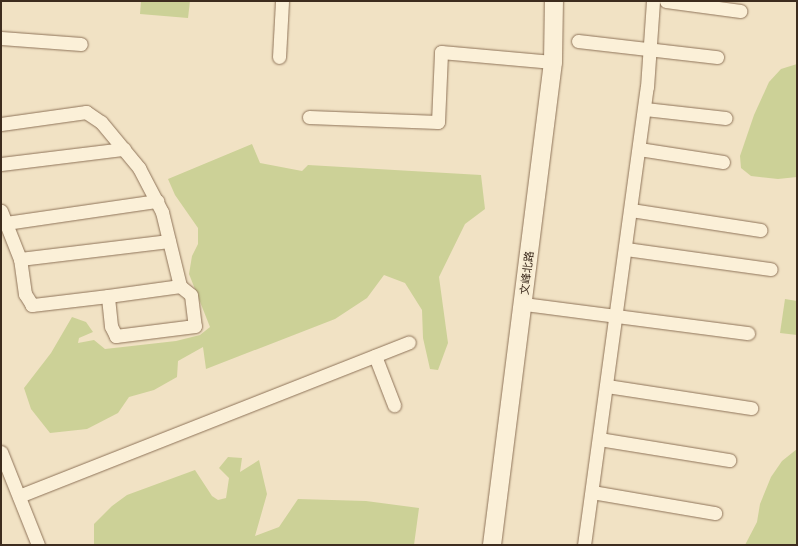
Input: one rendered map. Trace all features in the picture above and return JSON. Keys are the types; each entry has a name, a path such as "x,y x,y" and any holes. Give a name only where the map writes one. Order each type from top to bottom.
{"street":[{"path":"279,57 282,1"},
{"name":"文峰北路","path":"492,545 524,304 553,62 554,1"},
{"path":"584,545 639,149 650,48 653,1"},
{"path":"666,1 740,11"},
{"path":"1,38 81,44"},
{"path":"578,41 717,56"},
{"path":"309,117 438,122 441,52 553,62"},
{"path":"644,109 725,118"},
{"path":"1,124 86,112 101,122 139,168 162,212 180,286 191,295 195,326 116,336 111,326 108,296"},
{"path":"1,164 124,149"},
{"path":"639,149 723,162"},
{"path":"157,201 3,217 20,259 26,294 32,305 180,286"},
{"path":"631,210 760,230"},
{"path":"20,259 169,241"},
{"path":"626,249 771,269"},
{"path":"524,304 617,314 748,333"},
{"path":"19,496 409,342"},
{"path":"375,356 394,405"},
{"path":"607,386 751,408"},
{"path":"599,439 729,460"},
{"path":"1,452 38,545"},
{"path":"592,492 715,513"}],"green space":[{"path":"141,1 190,1 188,18 140,14"},
{"path":"797,64 797,177 778,179 751,176 741,168 740,156 754,115 769,82 781,69"},
{"path":"252,144 260,163 302,171 308,165 481,175 485,209 465,224 439,277 448,343 438,370 430,369 423,338 422,310 405,283 384,275 367,298 335,319 206,369 203,347 178,361 177,377 154,390 129,397 118,413 87,429 50,433 31,409 24,388 51,353 72,317 86,322 93,332 79,338 78,343 94,340 105,349 176,341 200,335 210,327 189,274 192,256 198,244 198,228 175,195 168,179"},
{"path":"785,299 797,301 797,335 780,333"},
{"path":"797,449 797,545 745,545 757,522 760,504 771,477 782,461"},
{"path":"228,457 242,458 240,472 259,460 267,494 255,536 279,527 298,499 366,501 419,508 414,545 94,545 94,524 112,506 127,495 195,470 212,496 218,500 226,498 229,478 219,468"}]}
